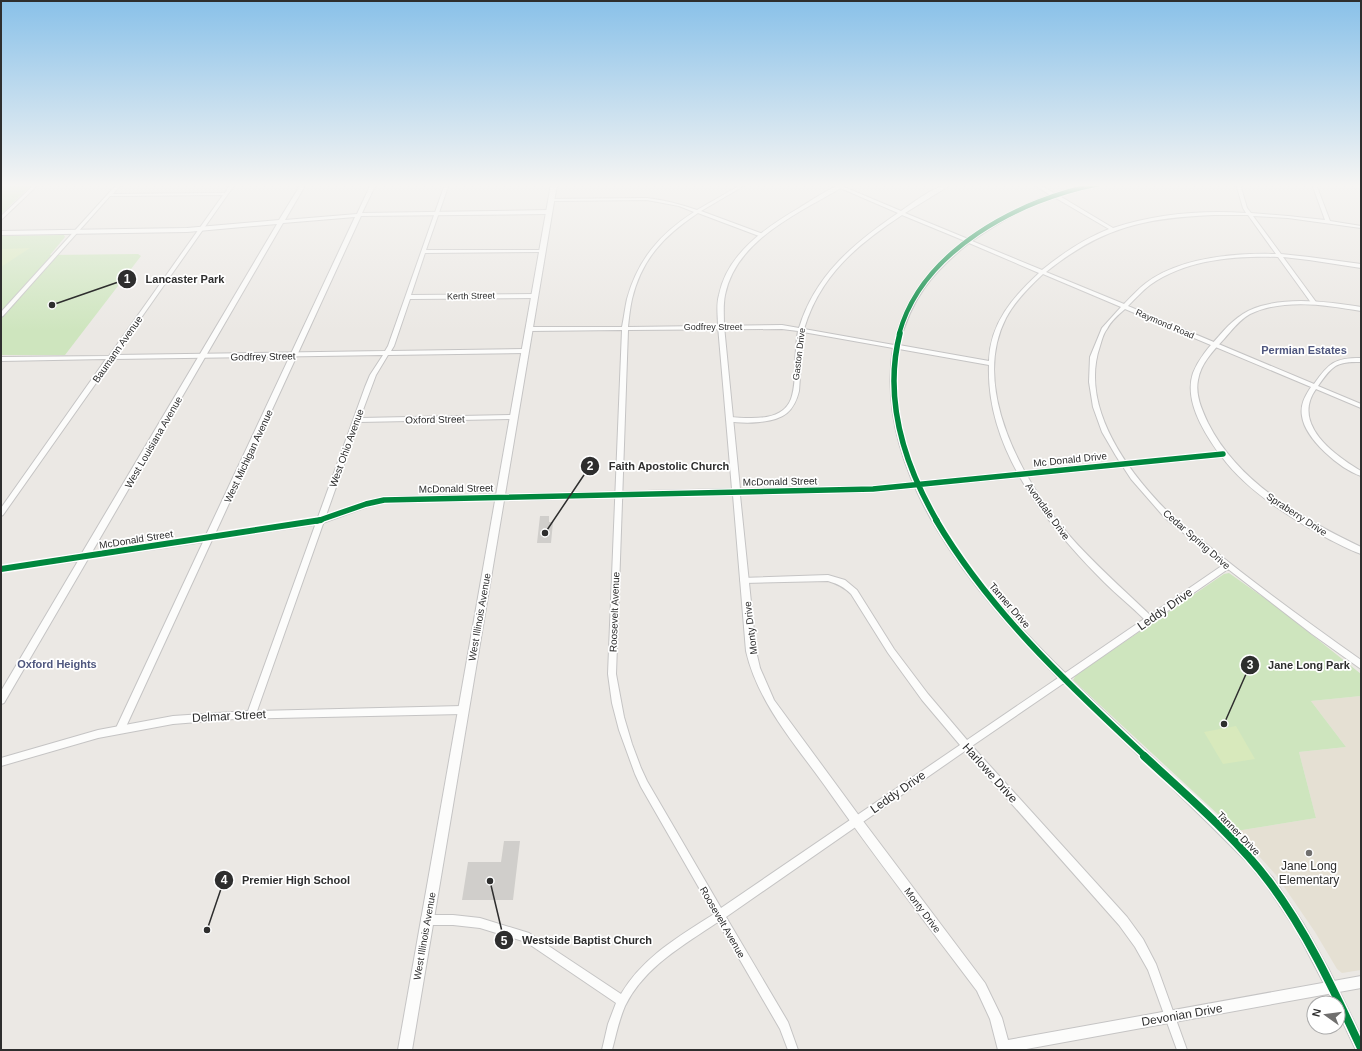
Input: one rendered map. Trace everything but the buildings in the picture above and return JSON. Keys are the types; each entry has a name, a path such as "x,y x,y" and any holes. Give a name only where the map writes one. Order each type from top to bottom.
{"main road":[{"name":"West Illinois Avenue","path":"405,1050 462,710 545,233"}],"street":[{"path":"1,314 74,233"},
{"name":"Baumann Avenue","path":"1,513 199,233"},
{"name":"West Louisiana Avenue","path":"1,700 275,233"},
{"name":"West Michigan Avenue","path":"121,728 295,355 350,233"},
{"name":"West Ohio Avenue","path":"250,714 373,375 391,346 430,233"},
{"name":"Roosevelt Avenue","path":"668,233 646,259 631,288 627,305 612,665 616,703 620,723 630,754 644,784 784,1026 794,1050"},
{"path":"755,233 760,235"},
{"name":"Monty Drive","path":"763,233 740,256 728,275 721,302 721,326 728,419 751,650 756,668 765,691 775,708 856,821 981,988 996,1018 1003,1048"},
{"name":"Gaston Drive","path":"728,419 768,418 780,415 790,406 795,393 801,330 810,307 819,289 843,258 872,233"},
{"name":"Raymond Road","path":"950,233 1361,406"},
{"name":"Tanner Drive","path":"979,233 947,258 924,284 908,311 896,346 893,383 896,415 905,452 918,485 934,517 970,573 1016,628 1064,678 1223,830 1252,861 1273,887 1305,934 1361,1048"},
{"name":"Avondale Drive","path":"1104,233 1087,240 1072,249 1023,290 1008,310 996,337 991,363 992,391 997,414 1009,448 1022,474 1045,510 1073,544 1106,579 1150,620"},
{"path":"1263,233 1314,303"},
{"path":"424,252 542,251"},
{"name":"Cedar Spring Drive","path":"1361,266 1322,259 1280,255 1230,257 1186,265 1149,283 1124,307 1103,331 1094,352 1091,372 1092,392 1097,413 1108,437 1124,464 1168,516 1227,566 1361,665"},
{"name":"Kerth Street","path":"408,297 535,296"},
{"name":"Spraberry Drive","path":"1361,309 1314,303 1290,303 1266,307 1248,313 1235,321 1214,345 1200,366 1195,379 1194,392 1203,422 1223,454 1242,474 1279,505 1313,526 1361,551"},
{"name":"Godfrey Street","path":"529,329 721,326 778,327 896,346"},
{"path":"896,346 991,363"},
{"name":"Godfrey Street","path":"1,359 525,351"},
{"path":"1361,360 1341,361 1327,368 1310,394 1304,408 1307,423 1311,432 1331,454 1361,474"},
{"name":"Oxford Street","path":"357,420 513,418"},
{"name":"Mc Donald Drive","path":"918,485 1223,454"},
{"name":"McDonald Street","path":"1,569 320,521 366,504 384,500 862,490 918,485"},
{"name":"Leddy Drive","path":"607,1050 609,1035 622,1001 642,971 658,956 719,916 965,745 1227,566"},
{"name":"Harlowe Drive","path":"744,580 828,578 847,586 854,592 875,627 908,675 965,745 1123,921 1149,962 1182,1050"},
{"name":"Delmar Street","path":"1,762 65,742 121,728 194,717 250,714 462,710"},
{"path":"426,920 467,921 500,928 523,936 547,949 622,1001"},
{"name":"Devonian Drive","path":"1003,1048 1361,982"}],"shaded area":[{"name":"Jane Long Elementary","path":"1361,696 1361,970 1342,973 1337,969 1315,932 1276,875 1236,831 1316,818 1299,752 1346,747 1311,701"}],"green space":[{"path":"64,235 65,237 50,255 138,254 141,256 65,355 1,355 1,236"},
{"path":"30,248 1,267 1,249"},
{"path":"1229,573 1277,607 1361,674 1361,696 1311,701 1346,747 1299,752 1316,818 1236,831 1073,680 1076,675 1224,574"},
{"path":"1236,726 1255,759 1223,764 1204,732"}],"cycle path":[{"path":"980,233 943,263 925,282 905,317 896,347 893,378 895,409 903,446 916,480 942,530 962,560 1015,627 1093,707 1220,828 1252,861 1269,882 1300,926 1361,1048"},
{"path":"1,569 320,521 366,504 384,500 873,489 1223,454"}],"place":[{"name":"Lancaster Park","path":"52,305"},
{"name":"Faith Apostolic Church","path":"545,533"},
{"name":"Jane Long Park","path":"1224,724"},
{"name":"Jane Long Elementary","path":"1309,853"},
{"name":"Westside Baptist Church","path":"490,881"},
{"name":"Premier High School","path":"207,930"}],"district":[{"name":"Permian Estates","path":"1304,350"},
{"name":"Oxford Heights","path":"57,664"}]}
